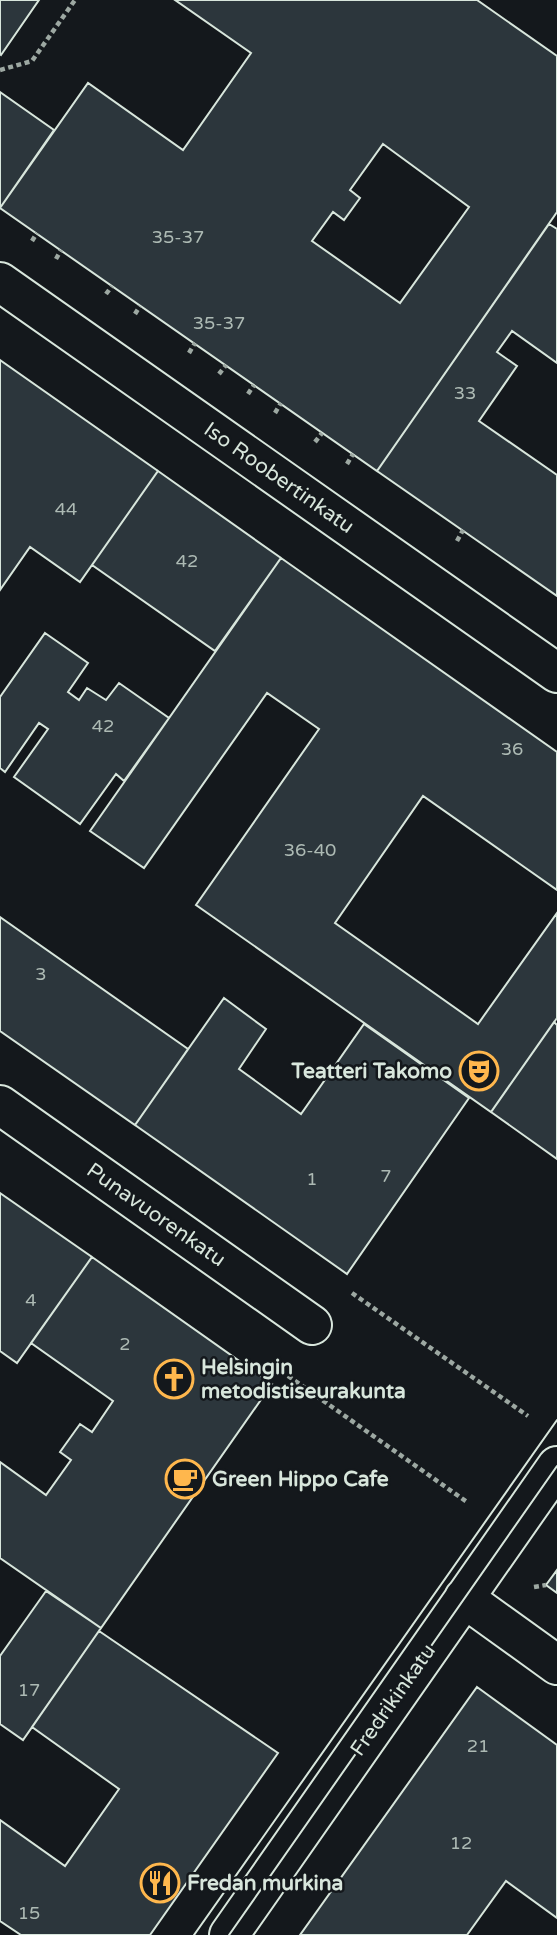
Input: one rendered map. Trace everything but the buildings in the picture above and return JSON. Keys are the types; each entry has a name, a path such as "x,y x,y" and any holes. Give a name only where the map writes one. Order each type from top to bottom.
{"street":[{"name":"Iso Roobertinkatu","path":"0,282 557,673"},
{"name":"Punavuorenkatu","path":"0,1105 312,1325"},
{"name":"Fredrikinkatu","path":"229,1935 557,1466"},
{"path":"464,1598 557,1665"}],"path":[{"path":"0,70 32,61 75,0"},
{"path":"32,241 37,233"},
{"path":"56,259 61,250"},
{"path":"106,294 112,286"},
{"path":"135,314 141,306"},
{"path":"189,353 195,343"},
{"path":"219,374 226,365"},
{"path":"248,394 254,385"},
{"path":"275,413 281,403"},
{"path":"315,442 322,432"},
{"path":"346,464 353,454"},
{"path":"457,541 463,530"},
{"path":"345,1289 527,1416"},
{"path":"281,1371 467,1502"},
{"path":"533,1587 546,1585"}],"tram line":[{"path":"194,1935 557,1420"},
{"path":"229,1935 557,1466"}],"place":[{"name":"Teatteri Takomo","path":"479,1071"},
{"name":"Helsingin metodistiseurakunta","path":"174,1379"},
{"name":"Green Hippo Cafe","path":"185,1479"},
{"name":"Fredan murkina","path":"160,1883"}]}
